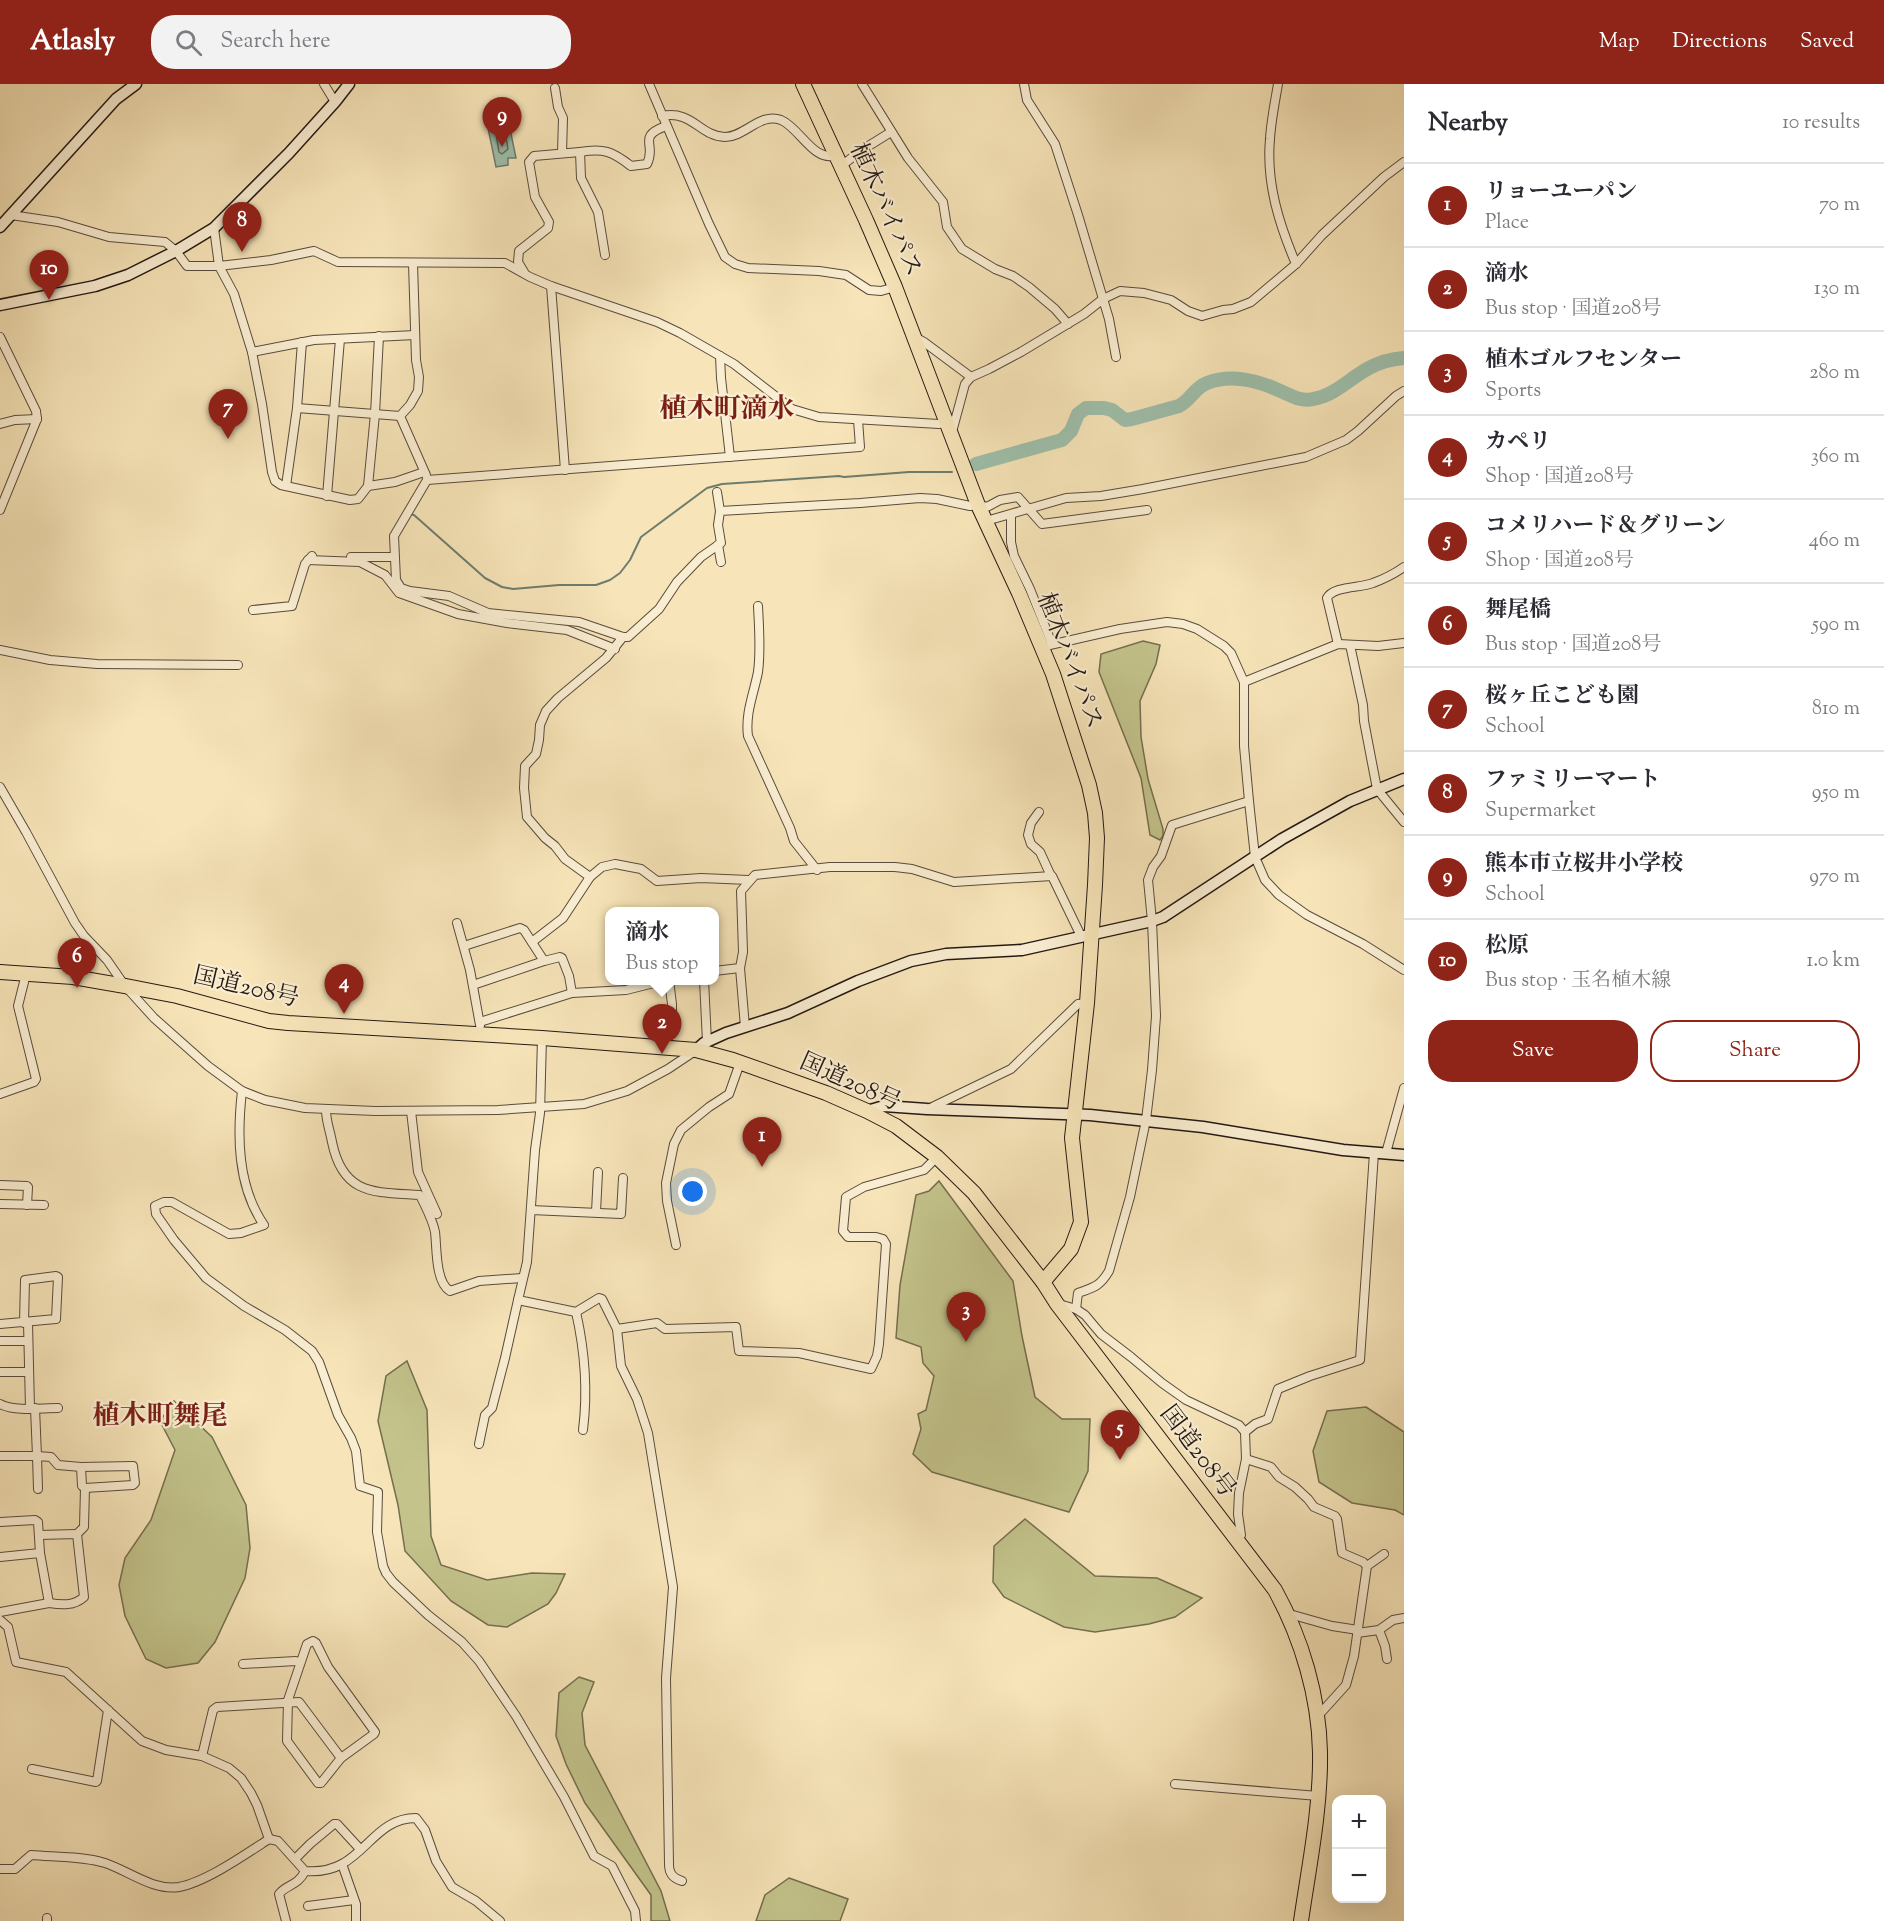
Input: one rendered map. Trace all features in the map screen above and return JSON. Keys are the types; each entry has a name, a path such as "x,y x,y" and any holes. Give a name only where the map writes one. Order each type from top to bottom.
{"highway":[{"name":"植木バイパス","path":"803,84 895,287 978,505 1019,593 1047,645 1053,674 1086,774 1095,813 1097,838 1086,935 1087,1003 1072,1138 1081,1222 1071,1249 1043,1282"},
{"name":"国道208号","path":"0,972 73,977 125,986 177,996 269,1021 480,1029 542,1038 696,1050 826,1094 896,1126 937,1156 974,1193 1275,1590 1289,1616 1317,1718 1320,1753 1318,1796 1301,1921"}],"street":[{"path":"0,227 6,217 116,99 136,84"},
{"path":"324,84 335,102"},
{"path":"0,305 95,286 128,275 176,251 214,228 289,153 349,84"},
{"path":"649,84 725,257 735,264 748,268 819,271 846,275 869,290 881,291 895,287"},
{"path":"862,84 908,158 943,202 947,227 962,249 1029,287 1055,309 1068,324"},
{"path":"1024,84 1027,100 1054,144 1078,215 1109,319 1116,357"},
{"path":"1278,84 1270,140 1271,182 1283,232 1296,264"},
{"path":"555,88 558,107 563,118 562,153"},
{"path":"662,116 672,114 683,116 716,136 725,137 733,137 761,120 780,119 821,155 839,161 891,132"},
{"path":"525,275 518,262 519,251 548,228 549,222 535,197 529,162 534,156 604,150 631,166 647,164 650,158 648,138 653,131 666,126"},
{"path":"580,152 581,178 598,212 605,255"},
{"path":"6,217 58,222 109,237 165,242 176,251 187,266 219,266 272,260 314,251 338,262 505,263 551,286 657,322 734,364 792,409 819,417 939,424 949,427 965,384 971,377 1068,324 1103,299 1120,291 1144,293 1171,300 1188,311 1202,316 1251,302 1296,264 1322,235 1384,177 1404,162"},
{"path":"214,228 219,266 234,294 252,352 275,481 286,486 350,501 358,499 368,486 379,336"},
{"path":"400,417 418,391 413,263"},
{"path":"551,286 565,470"},
{"path":"252,352 302,342 415,335"},
{"path":"0,337 36,411 37,419 0,510"},
{"path":"915,338 924,342 971,377"},
{"path":"327,496 340,339"},
{"path":"286,486 297,408 302,342"},
{"path":"720,356 730,457"},
{"path":"986,521 1065,498 1143,489 1306,457 1346,440 1404,391"},
{"path":"297,408 400,417"},
{"path":"400,417 426,476"},
{"path":"0,424 15,420 37,419"},
{"path":"368,486 426,476 565,470 860,447 858,420"},
{"path":"426,476 394,536 396,580 401,588 449,596 488,613 579,622 623,637 628,637 659,609 677,582 701,557 722,543 718,525 720,511 717,492"},
{"path":"720,511 920,498 987,507 1000,500 1018,497 1042,524 1147,510"},
{"path":"1011,515 1011,542 1014,556 1030,589 1047,645 1154,622 1167,622 1197,629 1231,653 1244,682 1244,746 1249,801 1255,857 1265,880 1279,895 1307,915 1363,944 1404,970"},
{"path":"718,545 721,562"},
{"path":"253,610 292,606 305,564 312,556 394,557"},
{"path":"308,560 360,562 385,575 399,593 458,614 567,630 615,649"},
{"path":"1338,644 1327,598 1329,593 1371,584 1404,567"},
{"path":"758,606 758,671 746,724 748,736 794,841 817,870"},
{"path":"590,877 565,859 527,817 524,788 525,766 536,754 540,726 546,711 615,649 623,637"},
{"path":"1244,682 1338,644 1378,646 1404,643"},
{"path":"1350,645 1377,789 1404,822"},
{"path":"0,650 50,660 97,664 238,665"},
{"path":"0,788 84,936 107,960 125,986 154,1018 208,1066 242,1091 265,1101 326,1110 411,1111 498,1110 584,1104 627,1091 669,1069 707,1041 788,1013 911,961 955,953 1022,950 1152,921 1163,917 1282,839 1350,801 1404,779"},
{"path":"1076,1309 1078,1293 1094,1288 1104,1280 1109,1270 1130,1197 1146,1120 1156,1016 1148,880 1172,825 1249,801"},
{"path":"1039,812 1031,823 1028,836 1031,844 1040,852 1064,899 1069,914 1086,935"},
{"path":"532,942 563,918 590,877 602,867 615,864 641,869 657,881 701,878 749,880"},
{"path":"745,1027 740,968 743,952 741,891 755,875 830,867 895,867 912,869 946,880 965,883 1051,876"},
{"path":"457,923 473,985 480,1029 572,993 626,990 649,985"},
{"path":"464,946 520,928 524,930 544,961"},
{"path":"473,985 560,957 569,976 572,993"},
{"path":"719,970 740,968"},
{"path":"0,1094 34,1082 36,1079 18,1006 26,974"},
{"path":"669,985 672,1022"},
{"path":"704,985 707,1041"},
{"path":"927,1109 1011,1069 1078,1004 1087,1003"},
{"path":"479,1444 485,1416 492,1408 527,1262 540,1107 542,1038"},
{"path":"676,1245 667,1201 666,1183 674,1144 681,1130 729,1094 740,1063"},
{"path":"1245,1432 1255,1424 1268,1419 1278,1389 1360,1360 1380,1153 1404,1088"},
{"path":"242,1091 239,1122 240,1153 251,1201 264,1225 241,1233 229,1234 172,1202 164,1202 155,1206 156,1214 174,1240 206,1278 244,1306 285,1330 312,1351 319,1362 338,1415 356,1451 360,1486 378,1492 377,1532 386,1573 428,1615 462,1642 479,1661 516,1716 564,1797 594,1856 612,1866 635,1911 636,1921"},
{"path":"867,1111 884,1106 1074,1114 1203,1126 1343,1150 1404,1155"},
{"path":"326,1110 335,1158 347,1177 357,1185 373,1192 420,1196"},
{"path":"411,1111 418,1172 437,1214"},
{"path":"617,1329 657,1323 665,1329 736,1327 739,1351 799,1353 873,1367 879,1344 886,1244 884,1239 876,1237 848,1237 843,1231 846,1197 864,1187 924,1170 937,1156"},
{"path":"418,1172 415,1174 420,1196 435,1230 435,1245 446,1288 450,1291 479,1281 522,1278"},
{"path":"596,1212 598,1172"},
{"path":"531,1210 621,1214 623,1178"},
{"path":"0,1185 27,1186 27,1205"},
{"path":"0,1204 44,1205"},
{"path":"0,1324 26,1322 56,1319 58,1277 24,1282 26,1322 28,1341 29,1372 37,1456 38,1489"},
{"path":"518,1300 576,1312 599,1298 602,1299 617,1329 621,1366 637,1399 648,1433 673,1587 666,1678 669,1864 671,1875 682,1881"},
{"path":"1058,1304 1076,1309 1085,1315 1101,1334 1161,1383 1186,1400 1239,1425 1245,1432 1246,1459 1239,1493 1238,1514 1241,1535 1237,1542"},
{"path":"576,1312 585,1359 583,1430"},
{"path":"0,1341 28,1341"},
{"path":"0,1372 29,1372"},
{"path":"0,1404 6,1407 58,1408"},
{"path":"0,1456 51,1457 58,1465 133,1466 135,1468 133,1485 85,1488"},
{"path":"1246,1459 1271,1467 1314,1507 1335,1516 1342,1553 1367,1566"},
{"path":"39,1535 77,1534 84,1527 85,1488 82,1486 81,1467"},
{"path":"0,1522 35,1520 38,1522 40,1553 49,1603"},
{"path":"0,1612 49,1603 67,1605 82,1600 84,1597 77,1534"},
{"path":"0,1557 40,1553"},
{"path":"1317,1718 1346,1685 1354,1656 1367,1566 1384,1554"},
{"path":"1289,1616 1293,1615 1357,1631 1379,1630 1394,1620 1404,1618"},
{"path":"0,1620 8,1627 16,1662 66,1672 142,1741 166,1750 202,1756 229,1768 242,1778 257,1805 269,1839"},
{"path":"1379,1630 1386,1646 1387,1659"},
{"path":"313,1641 316,1643 328,1667 375,1732 341,1758 321,1783 318,1783 288,1744 288,1702 300,1663 307,1644 313,1641"},
{"path":"243,1664 296,1661 300,1663"},
{"path":"202,1756 213,1710 217,1707 299,1702 341,1758"},
{"path":"32,1769 96,1782 108,1710"},
{"path":"1175,1784 1318,1796"},
{"path":"0,1869 15,1869 31,1855 81,1859 104,1863 162,1887 179,1887 235,1862 269,1839 278,1841 305,1871 318,1872 342,1864 394,1821 416,1818 425,1830 440,1869 452,1887 476,1901 500,1921"},
{"path":"295,1859 334,1824 337,1824 360,1849"},
{"path":"342,1864 354,1900 356,1921"},
{"path":"286,1921 279,1894 298,1882 305,1871"},
{"path":"308,1906 354,1900"}],"green space":[{"path":"1143,641 1160,645 1156,664 1140,701 1141,737 1148,779 1163,829 1163,836 1160,840 1150,835 1141,778 1099,672 1101,654"},
{"path":"939,1181 1013,1281 1035,1397 1062,1419 1090,1419 1088,1471 1069,1512 932,1472 913,1454 921,1429 918,1414 926,1410 934,1376 923,1363 921,1347 896,1338 900,1285 916,1195 929,1191"},
{"path":"407,1361 427,1410 431,1536 441,1565 487,1580 532,1573 565,1574 548,1604 507,1627 488,1625 451,1601 405,1551 398,1505 378,1421 386,1376"},
{"path":"174,1401 212,1437 246,1505 250,1548 245,1578 215,1642 198,1663 166,1668 146,1659 125,1616 119,1585 125,1558 151,1520 175,1450 160,1421"},
{"path":"1366,1407 1404,1432 1404,1515 1395,1510 1352,1503 1319,1482 1313,1451 1327,1411"},
{"path":"1025,1519 1095,1576 1157,1578 1202,1598 1175,1617 1149,1624 1095,1632 1064,1627 1004,1597 993,1582 994,1546"},
{"path":"579,1677 594,1682 582,1713 585,1745 661,1891 670,1921 651,1921 651,1895 585,1803 566,1764 556,1736 559,1693"},
{"path":"789,1878 848,1899 840,1921 756,1921 765,1895"}],"water":[{"path":"504,116 509,124 516,158 508,158 508,165 496,167 487,123"}],"waterway":[{"path":"976,464 1062,440 1071,431 1078,414 1086,408 1104,408 1112,410 1125,420 1132,419 1179,406 1203,385 1225,379 1252,381 1299,399 1308,400 1335,391 1373,366 1404,358"},
{"path":"409,514 414,515 485,578 502,587 513,589 596,585 620,573 630,560 641,537 707,488 722,484 839,476 952,472"}],"place":[{"name":"熊本市立桜井小学校","path":"502,147"},
{"name":"ファミリーマート","path":"242,252"},
{"name":"松原","path":"49,300"},
{"name":"桜ヶ丘こども園","path":"228,439"},
{"name":"舞尾橋","path":"77,988"},
{"name":"カペリ","path":"344,1014"},
{"name":"滴水","path":"662,1054"},
{"name":"リョーユーパン","path":"762,1167"},
{"name":"植木ゴルフセンター","path":"966,1342"},
{"name":"コメリハード＆グリーン","path":"1120,1460"}],"district":[{"name":"植木町滴水","path":"727,410"},
{"name":"植木町舞尾","path":"160,1417"}]}
